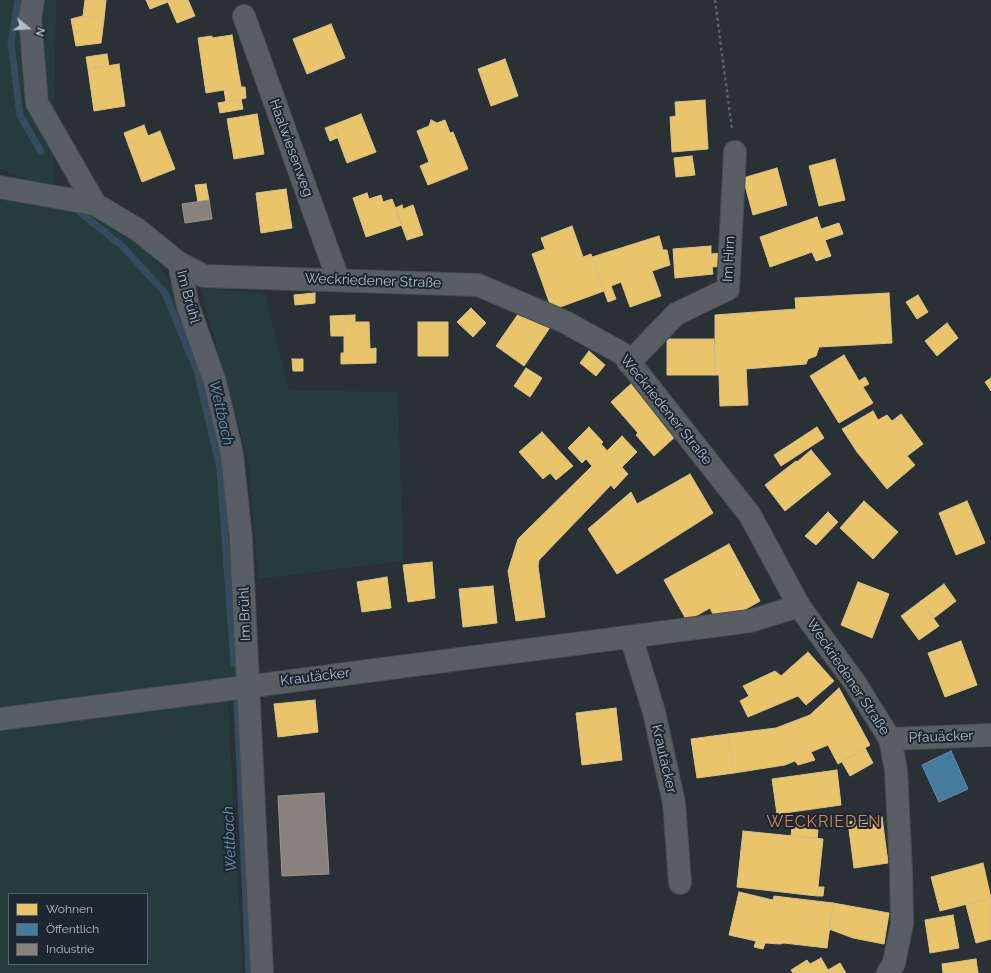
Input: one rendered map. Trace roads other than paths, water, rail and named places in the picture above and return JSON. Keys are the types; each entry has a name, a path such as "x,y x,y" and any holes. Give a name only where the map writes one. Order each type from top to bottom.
{"street":[{"path":"33,0 30,18 37,103 96,204"},
{"name":"Haalwiesenweg","path":"244,16 338,279"},
{"name":"Im Hirn","path":"629,363 676,314 728,289 735,152"},
{"name":"Weckriedener Straße","path":"0,187 96,204 138,230 179,262 204,276 338,279 478,285 565,322 623,354 750,515 799,606 854,683 890,739 897,778 902,924 894,963 888,973"},
{"name":"Im Brühl","path":"179,262 188,306 215,382 232,454 242,539 262,973"},
{"name":"Krautäcker","path":"0,719 631,638 750,621 799,606"},
{"name":"Krautäcker","path":"631,638 654,712 674,803 680,883"},
{"name":"Pfauäcker","path":"890,739 991,735"}],"waterway":[{"name":"Wettbach","path":"18,0 11,43 20,115 41,152"},
{"name":"Wettbach","path":"80,212 123,247 165,293 197,371 220,468 234,664"},
{"name":"Wettbach","path":"237,703 249,973"}],"district":[{"name":"WECKRIEDEN","path":"824,822"}]}
